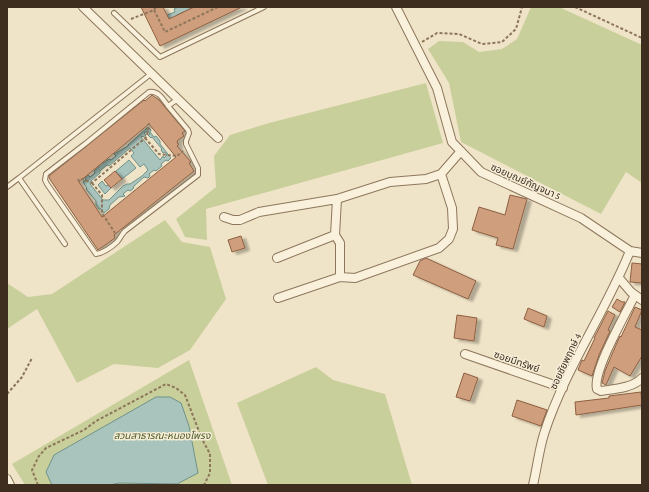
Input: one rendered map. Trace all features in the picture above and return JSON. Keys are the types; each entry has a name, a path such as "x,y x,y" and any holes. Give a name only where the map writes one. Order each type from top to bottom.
{"street":[{"path":"83,7 218,138"},
{"name":"ซอยบุณย์กัญจนา 5","path":"396,7 437,88 452,142 461,152 481,172 581,218 630,251 642,253"},
{"path":"224,217 233,220 240,220 259,212 337,199 390,182 426,179 441,174 461,152"},
{"path":"278,298 340,277 355,278 440,248 449,239 453,229 452,208 441,174"},
{"path":"337,199 335,235 340,242 340,277"},
{"path":"277,258 335,235"},
{"name":"ซอยชัยพฤกษ์ 4","path":"533,485 544,434 563,388 594,324 619,278 630,251"},
{"path":"619,278 635,295 642,300"},
{"path":"635,295 601,364 595,384 597,389 601,391 621,388 638,383 642,378"},
{"name":"ซอยมีทรัพย์","path":"465,354 563,388"},
{"path":"7,479 10,485"}],"lane":[{"path":"114,13 160,57 264,7"},
{"path":"7,186 152,73"},
{"path":"153,91 158,93 188,130 189,134 186,141 187,145 198,168 198,175 125,231 117,242 102,253 96,254 47,184 44,177 149,92 153,91"},
{"path":"168,106 178,98"},
{"path":"19,178 65,244"}],"path":[{"path":"125,24 155,8 165,32 218,7"},
{"path":"417,46 437,33 459,34 482,44 502,42 516,29 522,7"},
{"path":"575,7 642,38"},
{"path":"92,183 145,139 148,124"},
{"path":"145,139 159,154 173,156 177,156 187,145"},
{"path":"78,179 79,181 82,179 92,183 102,195 102,213 119,239"},
{"path":"7,394 22,377 32,358"},
{"path":"38,485 32,470 39,456 46,448 84,430 96,421 166,384 176,388 185,395 202,439 210,454 210,473 204,485"}],"green space":[{"path":"531,7 559,7 642,45 642,183 626,172 601,214 461,142 449,83 428,49 439,41 463,42 479,52 502,49 517,39"},
{"path":"426,83 443,143 206,209 207,240 185,237 176,219 216,187 214,156 230,135 269,123"},
{"path":"165,220 182,242 210,247 226,299 190,350 158,368 114,364 77,383 37,309 7,329 7,283 28,297 52,294"},
{"name":"สวนสาธารณะหนองโพรง","path":"189,360 232,485 25,485 12,464"},
{"path":"316,367 333,380 385,394 412,485 268,485 237,403"}],"water":[{"path":"178,7 194,7 177,15 181,23 169,19 167,15 175,12 174,9"},
{"path":"148,127 151,130 150,132 154,137 156,136 160,141 160,144 171,158 161,164 162,166 156,171 154,170 149,174 150,176 148,178 144,177 134,186 133,189 130,191 128,190 123,194 125,196 119,197 104,213 96,205 96,201 86,189 87,188 83,182 86,180 85,178 88,175 90,177 95,173 94,171 99,167 98,165 101,162 103,163 109,159 111,160 116,156 114,154 128,145","holes":["148,131 150,134 148,135 151,138 152,137 162,149 161,150 163,153 165,152 167,155 164,158 163,156 160,160 141,137 146,135 144,133","130,148 134,153 131,156 140,167 144,164 148,170 130,184 123,186 109,200 103,200 90,184 91,181 107,165 109,166"]},
{"path":"129,160 136,168 122,179 116,171"},
{"path":"102,181 106,186 109,185 111,188 105,194 98,185"},
{"path":"156,397 170,397 181,403 189,426 198,473 177,484 119,483 110,485 52,485 46,472 54,455"}],"building":[{"path":"141,7 163,7 169,19 194,7 242,7 160,46"},
{"path":"152,95 159,100 185,131 182,133 184,136 178,140 177,143 179,144 177,146 191,162 189,163 194,171 114,235 115,238 98,250 49,176 144,100 145,101","holes":["149,124 176,157 102,217 79,182"]},
{"path":"115,171 122,179 111,188 104,180"},
{"path":"510,195 527,199 513,249 496,245 498,238 472,230 479,207 505,215"},
{"path":"241,236 245,248 232,252 228,240"},
{"path":"426,258 476,281 468,299 413,275 420,261"},
{"path":"632,263 642,264 642,283 630,282"},
{"path":"617,299 625,302 620,312 612,307"},
{"path":"635,307 642,310 635,327 642,330 642,356 630,376 614,367 606,385 602,383 605,371 620,336 621,337"},
{"path":"528,308 547,316 544,327 524,319"},
{"path":"608,311 615,315 608,330 610,331 599,355 592,376 578,370 582,360 584,361"},
{"path":"457,315 477,318 474,341 454,338"},
{"path":"464,373 478,378 470,401 456,397"},
{"path":"641,392 642,405 576,415 575,402"},
{"path":"517,400 547,410 541,426 512,416"}]}
